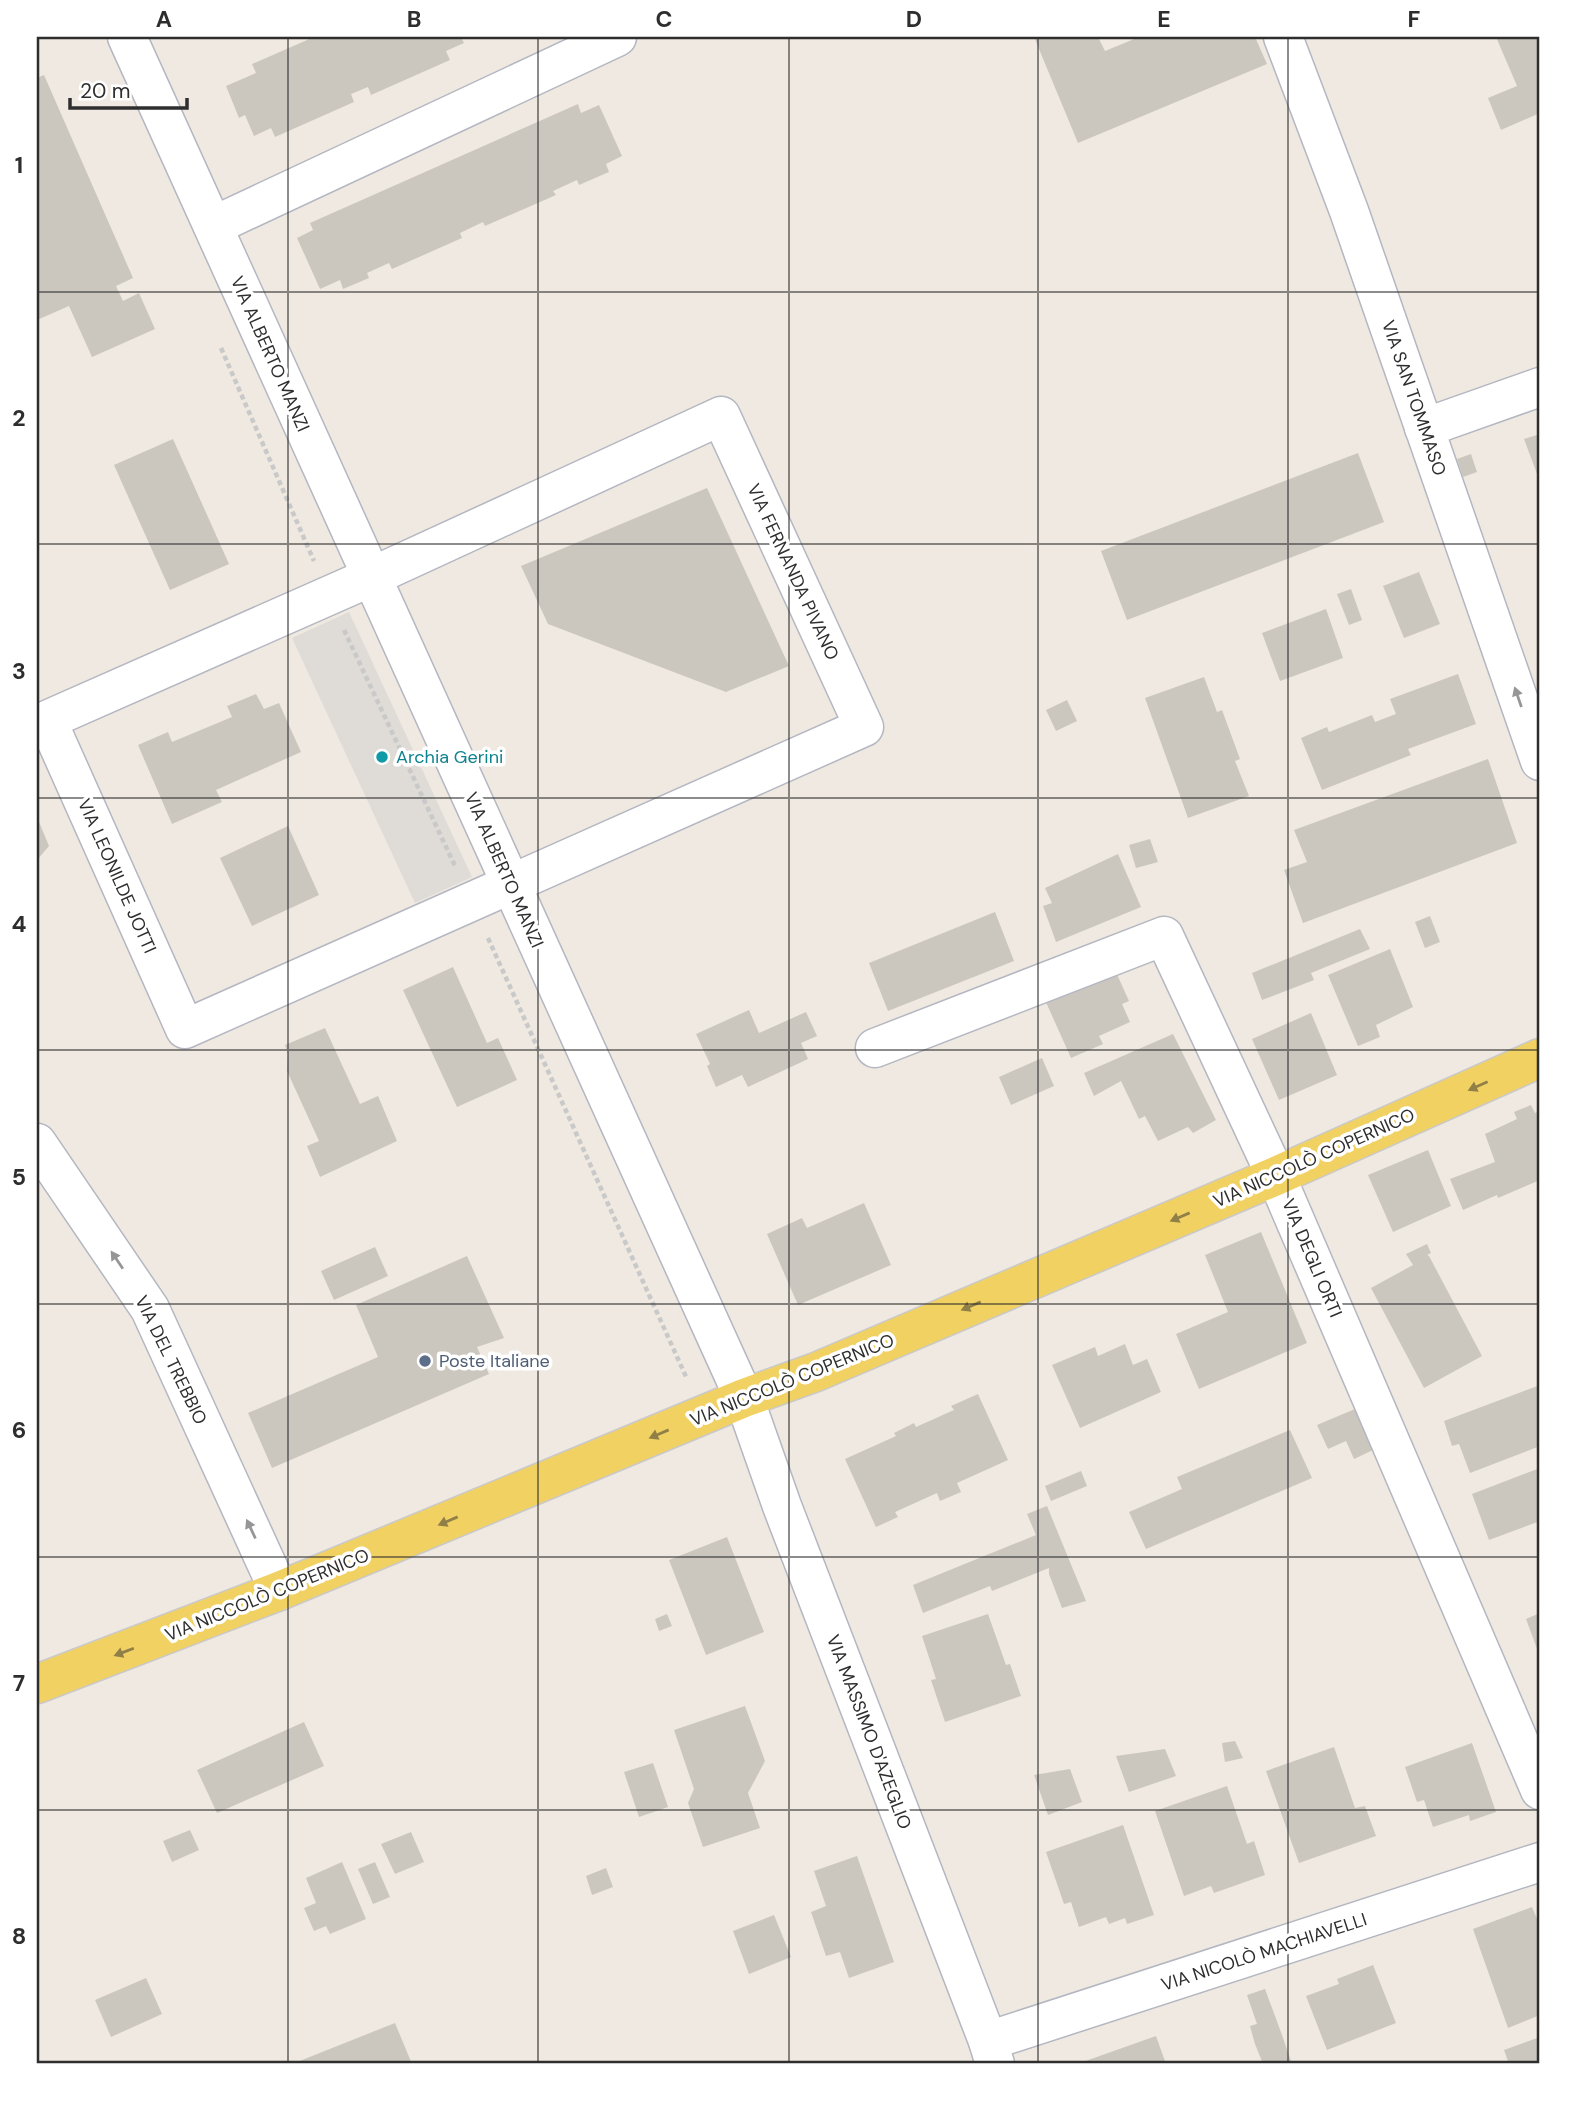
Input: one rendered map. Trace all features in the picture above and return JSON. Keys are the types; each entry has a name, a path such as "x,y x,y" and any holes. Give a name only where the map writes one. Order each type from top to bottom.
{"main road":[{"name":"VIA NICCOLÒ COPERNICO","path":"37,1684 279,1591 744,1398 816,1372 1276,1176 1540,1058"}],"street":[{"name":"VIA ALBERTO MANZI","path":"127,37 744,1398"},
{"path":"212,226 617,37"},
{"name":"VIA SAN TOMMASO","path":"1283,37 1349,211 1540,761"},
{"path":"1424,428 1540,387"},
{"name":"VIA FERNANDA PIVANO","path":"371,577 722,416 858,715 863,727 511,885"},
{"name":"VIA LEONILDE JOTTI","path":"371,577 47,720 185,1029 511,885"},
{"name":"VIA DEGLI ORTI","path":"875,1048 1164,936 1276,1176 1540,1790"},
{"name":"VIA DEL TREBBIO","path":"37,1143 150,1309 279,1591"},
{"name":"VIA MASSIMO D'AZEGLIO","path":"744,1398 782,1506 992,2053"},
{"name":"VIA NICOLÒ MACHIAVELLI","path":"992,2053 1540,1862"}],"path":[{"path":"219,342 328,596 472,902 691,1387"}],"shaded area":[{"name":"Archia Gerini","path":"349,612 472,877 415,903 292,638"}],"building":[{"path":"314,37 461,37 464,43 446,51 450,60 371,95 368,87 351,94 354,102 275,137 271,128 254,136 245,115 239,118 226,86 256,73 252,64"},
{"path":"1034,37 1098,37 1105,51 1139,37 1255,37 1267,64 1078,143"},
{"path":"1496,37 1540,37 1540,113 1501,130 1488,98 1517,86"},
{"path":"44,75 133,278 116,286 123,301 139,293 155,329 92,357 69,306 37,320 37,78"},
{"path":"578,104 581,113 599,105 622,156 606,164 609,172 579,185 577,180 553,191 556,195 485,226 483,222 460,233 462,238 392,269 389,263 367,273 369,278 343,289 340,280 320,289 297,238 313,230 310,223"},
{"path":"1540,434 1540,482 1524,439"},
{"path":"173,439 229,564 170,590 114,465"},
{"path":"1358,453 1384,522 1127,620 1101,551"},
{"path":"1471,454 1477,472 1463,477 1457,459"},
{"path":"707,488 789,666 726,692 548,624 521,566"},
{"path":"1419,572 1440,624 1404,638 1383,586"},
{"path":"1351,589 1362,620 1349,625 1337,594"},
{"path":"1326,609 1343,658 1280,681 1262,633"},
{"path":"1458,674 1476,724 1408,749 1411,755 1322,790 1301,738 1327,727 1329,732 1372,715 1375,722 1396,714 1390,699"},
{"path":"1204,677 1217,712 1222,710 1240,759 1235,761 1249,796 1188,818 1145,698"},
{"path":"256,694 264,709 279,703 301,752 216,790 222,802 172,824 138,745 168,732 172,742 232,717 227,706"},
{"path":"1067,700 1077,721 1056,731 1046,710"},
{"path":"1488,759 1517,843 1303,923 1284,870 1307,862 1294,830"},
{"path":"37,817 49,846 37,860"},
{"path":"288,826 319,895 252,926 220,858"},
{"path":"1150,839 1158,862 1136,868 1129,845"},
{"path":"1118,854 1141,907 1056,942 1043,906 1052,903 1045,888"},
{"path":"995,912 1014,961 888,1011 869,963"},
{"path":"1430,916 1440,942 1425,948 1415,922"},
{"path":"1360,929 1370,949 1311,973 1314,980 1262,1000 1252,973"},
{"path":"1390,949 1413,1007 1376,1025 1380,1037 1358,1046 1328,975"},
{"path":"453,967 487,1043 498,1038 517,1080 457,1107 403,990"},
{"path":"1115,970 1129,1001 1122,1004 1130,1022 1099,1036 1103,1044 1071,1058 1045,1000"},
{"path":"749,1010 759,1033 806,1012 817,1036 801,1043 808,1059 748,1087 742,1075 716,1087 707,1066 710,1064 696,1034"},
{"path":"1311,1013 1337,1075 1279,1100 1252,1039"},
{"path":"325,1028 360,1104 378,1096 397,1141 320,1177 307,1146 319,1141 287,1071 288,1054 285,1045"},
{"path":"1173,1034 1216,1120 1193,1133 1188,1127 1158,1141 1145,1116 1139,1119 1121,1081 1094,1096 1084,1073"},
{"path":"1042,1058 1054,1086 1011,1105 999,1077"},
{"path":"1531,1105 1535,1113 1540,1111 1540,1180 1463,1210 1450,1179 1495,1162 1485,1134 1517,1119 1514,1112"},
{"path":"1428,1150 1451,1206 1393,1232 1368,1175"},
{"path":"864,1203 891,1265 798,1305 767,1234 802,1218 807,1228"},
{"path":"1261,1232 1307,1343 1199,1389 1176,1334 1228,1312 1205,1255"},
{"path":"1427,1244 1431,1253 1427,1255 1482,1356 1424,1388 1371,1288 1413,1265 1406,1254"},
{"path":"375,1247 388,1276 334,1300 321,1271"},
{"name":"Poste Italiane","path":"467,1256 504,1338 477,1347 489,1374 272,1468 248,1413 378,1357 356,1305"},
{"path":"1125,1344 1133,1365 1147,1359 1161,1392 1080,1428 1052,1365 1095,1347 1098,1356"},
{"path":"1540,1385 1540,1446 1470,1473 1459,1444 1452,1446 1444,1421"},
{"path":"978,1394 1008,1460 957,1483 961,1492 940,1501 937,1493 895,1512 898,1517 876,1527 845,1459 896,1436 894,1433 914,1423 916,1427 954,1410 951,1406"},
{"path":"1355,1409 1373,1450 1354,1459 1346,1441 1328,1449 1317,1425"},
{"path":"1290,1430 1312,1478 1146,1549 1129,1512 1182,1489 1177,1477"},
{"path":"1540,1468 1540,1521 1489,1540 1472,1494"},
{"path":"1081,1471 1087,1486 1051,1501 1045,1486"},
{"path":"1047,1506 1086,1601 1062,1608 1049,1568 992,1591 990,1586 923,1613 913,1585 1036,1535 1027,1514"},
{"path":"727,1537 764,1632 706,1655 669,1560"},
{"path":"1540,1613 1540,1657 1526,1619"},
{"path":"667,1614 672,1626 659,1631 655,1619"},
{"path":"988,1614 1006,1665 1010,1664 1021,1696 945,1722 931,1680 936,1679 922,1636"},
{"path":"745,1706 765,1761 748,1793 760,1828 703,1847 688,1803 694,1789 674,1730"},
{"path":"304,1722 324,1766 217,1813 197,1770"},
{"path":"1235,1741 1243,1758 1225,1762 1222,1743"},
{"path":"1472,1743 1496,1812 1470,1821 1469,1815 1433,1827 1424,1800 1417,1802 1405,1767"},
{"path":"1334,1747 1355,1808 1365,1806 1376,1836 1299,1863 1266,1771"},
{"path":"1165,1749 1176,1776 1129,1792 1116,1756"},
{"path":"653,1763 668,1807 639,1817 624,1772"},
{"path":"1070,1769 1082,1802 1048,1815 1034,1775"},
{"path":"1227,1786 1247,1844 1254,1841 1265,1875 1214,1893 1211,1886 1184,1896 1155,1811"},
{"path":"1123,1825 1154,1915 1127,1924 1125,1918 1109,1924 1106,1917 1079,1927 1071,1902 1064,1904 1046,1852"},
{"path":"190,1830 199,1850 172,1862 163,1841"},
{"path":"411,1832 424,1862 395,1874 381,1844"},
{"path":"857,1856 894,1962 849,1978 840,1952 826,1956 811,1912 826,1906 814,1871"},
{"path":"342,1862 366,1919 330,1934 326,1926 314,1931 304,1908 316,1903 306,1878"},
{"path":"375,1862 390,1897 373,1904 358,1869"},
{"path":"606,1868 613,1887 592,1895 586,1876"},
{"path":"1532,1907 1540,1926 1540,2015 1508,2028 1473,1929"},
{"path":"774,1915 791,1957 749,1974 733,1931"},
{"path":"1373,1965 1396,2023 1327,2050 1306,1996 1339,1984 1337,1979"},
{"path":"146,1978 162,2014 111,2037 95,2000"},
{"path":"1265,1989 1292,2064 1263,2064 1255,2044 1250,2026 1257,2024 1247,1995"},
{"path":"395,2023 412,2064 292,2064"},
{"path":"1156,2036 1166,2064 1077,2064"},
{"path":"1540,2037 1540,2064 1509,2064 1504,2050"}],"place":[{"name":"Archia Gerini","path":"382,757"},
{"name":"Poste Italiane","path":"425,1361"}]}
